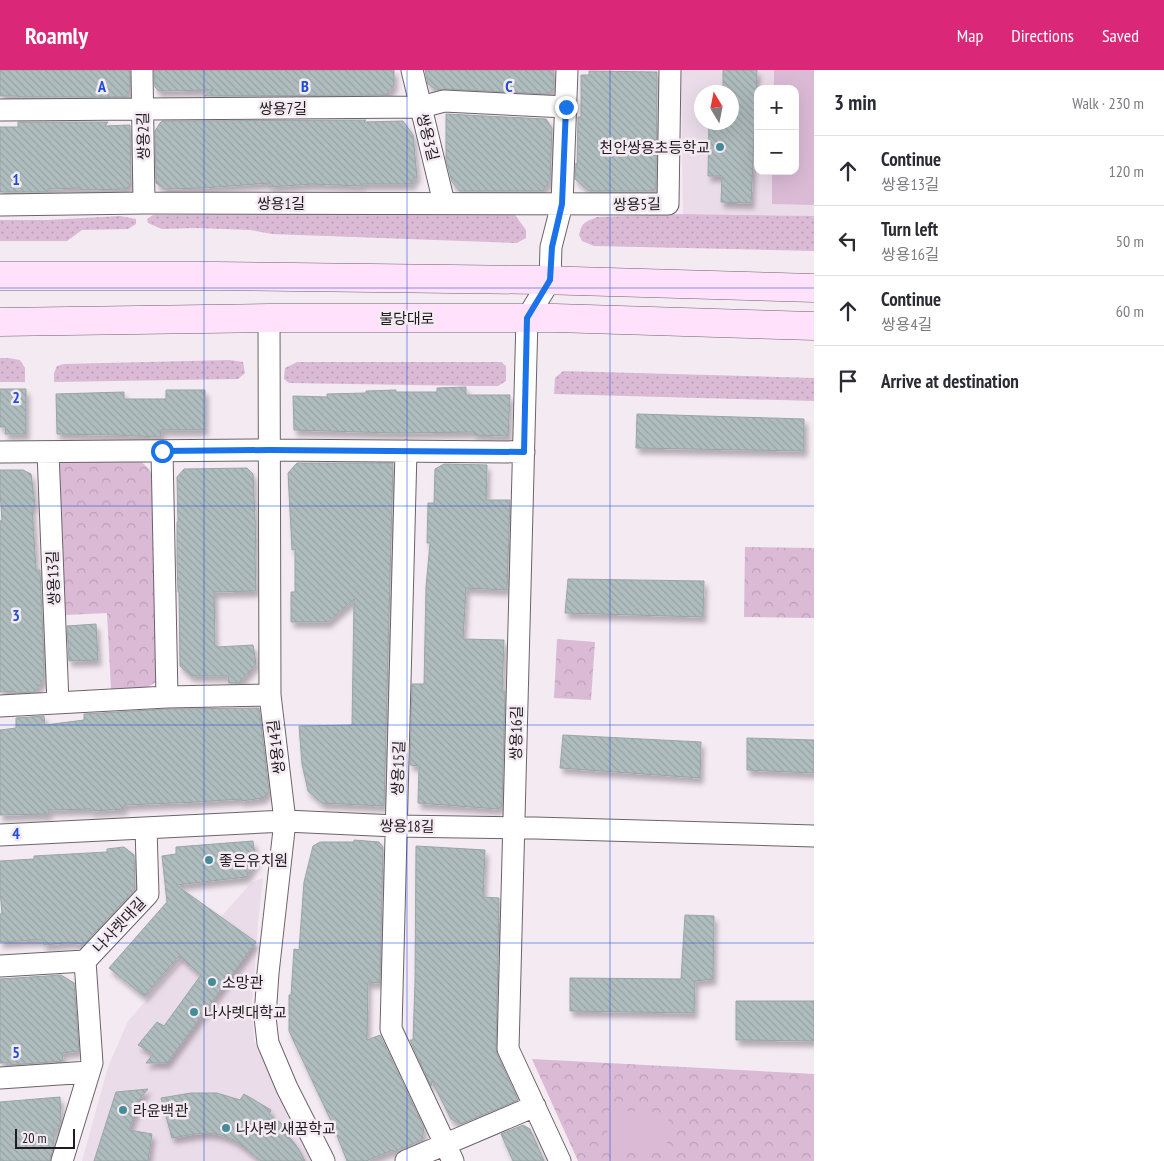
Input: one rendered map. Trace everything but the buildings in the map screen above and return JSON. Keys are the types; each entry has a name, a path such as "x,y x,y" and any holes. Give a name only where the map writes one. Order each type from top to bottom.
{"main road":[{"name":"불당대로","path":"0,276 217,276 539,298 565,318 814,326"},
{"name":"불당대로","path":"0,322 269,318 539,298 814,288"}],"street":[{"name":"쌍용2길","path":"142,70 144,203"},
{"name":"쌍용3길","path":"412,70 444,204"},
{"name":"쌍용16길","path":"560,1161 508,1049 524,452 539,298 562,204 567,70"},
{"name":"쌍용5길","path":"562,204 668,204 670,70"},
{"name":"쌍용7길","path":"0,110 421,107 444,101 566,107"},
{"name":"쌍용1길","path":"0,205 144,203 562,204"},
{"name":"쌍용14길","path":"269,318 270,694 285,822 268,973 265,1017 268,1043 287,1088 324,1161"},
{"path":"0,452 269,450 524,452"},
{"path":"162,451 167,697"},
{"name":"쌍용13길","path":"48,452 58,703"},
{"name":"쌍용15길","path":"406,452 390,1030 449,1152"},
{"path":"0,706 167,697 270,694"},
{"name":"쌍용18길","path":"0,835 285,822 814,836"},
{"name":"나사렛대길","path":"0,966 86,961 148,894 146,828"},
{"name":"나사렛대길","path":"62,1161 92,1063 86,961"},
{"path":"0,1078 89,1072"},
{"path":"406,1161 449,1152 535,1106"}],"shaded area":[{"name":"천안쌍용초등학교","path":"681,70 814,70 814,216 683,214"},
{"name":"나사렛대학교","path":"263,878 252,1003 254,1040 314,1161 82,1161 108,1067 128,1021 252,882"}],"green space":[{"path":"774,70 814,70 814,205 772,204 772,175 799,175 799,85 774,85"},
{"path":"513,212 526,230 526,238 517,243 272,234 250,230 162,229 148,223 147,219 153,215"},
{"path":"683,214 814,216 814,251 594,246 582,241 579,235 581,227 585,223 597,217"},
{"path":"120,216 136,219 136,224 128,229 82,230 67,241 0,241 0,220 48,220"},
{"path":"0,358 20,360 25,368 25,382 0,382"},
{"path":"230,360 243,362 245,373 238,379 54,382 54,373 57,366 64,364"},
{"path":"297,362 501,362 506,366 506,381 498,386 289,383 284,379 285,368"},
{"path":"563,371 814,378 814,401 554,394 555,378"},
{"path":"136,457 149,469 153,476 156,682 146,688 111,690 107,613 65,615 57,469 60,460"},
{"path":"745,547 814,548 814,618 744,617"},
{"path":"557,639 595,642 591,700 554,698"},
{"path":"532,1059 814,1074 814,1161 578,1161"},
{"path":"608,1110 669,1113 667,1149 607,1146"}],"place":[{"name":"천안쌍용초등학교","path":"720,147"},
{"name":"좋은유치원","path":"209,860"},
{"name":"소망관","path":"212,982"},
{"name":"나사렛대학교","path":"194,1012"},
{"name":"라윤백관","path":"123,1110"},
{"name":"나사렛 새꿈학교","path":"226,1128"}],"route":[{"path":"162,451 524,452 527,318 550,280 552,247 562,204 566,107"}]}
